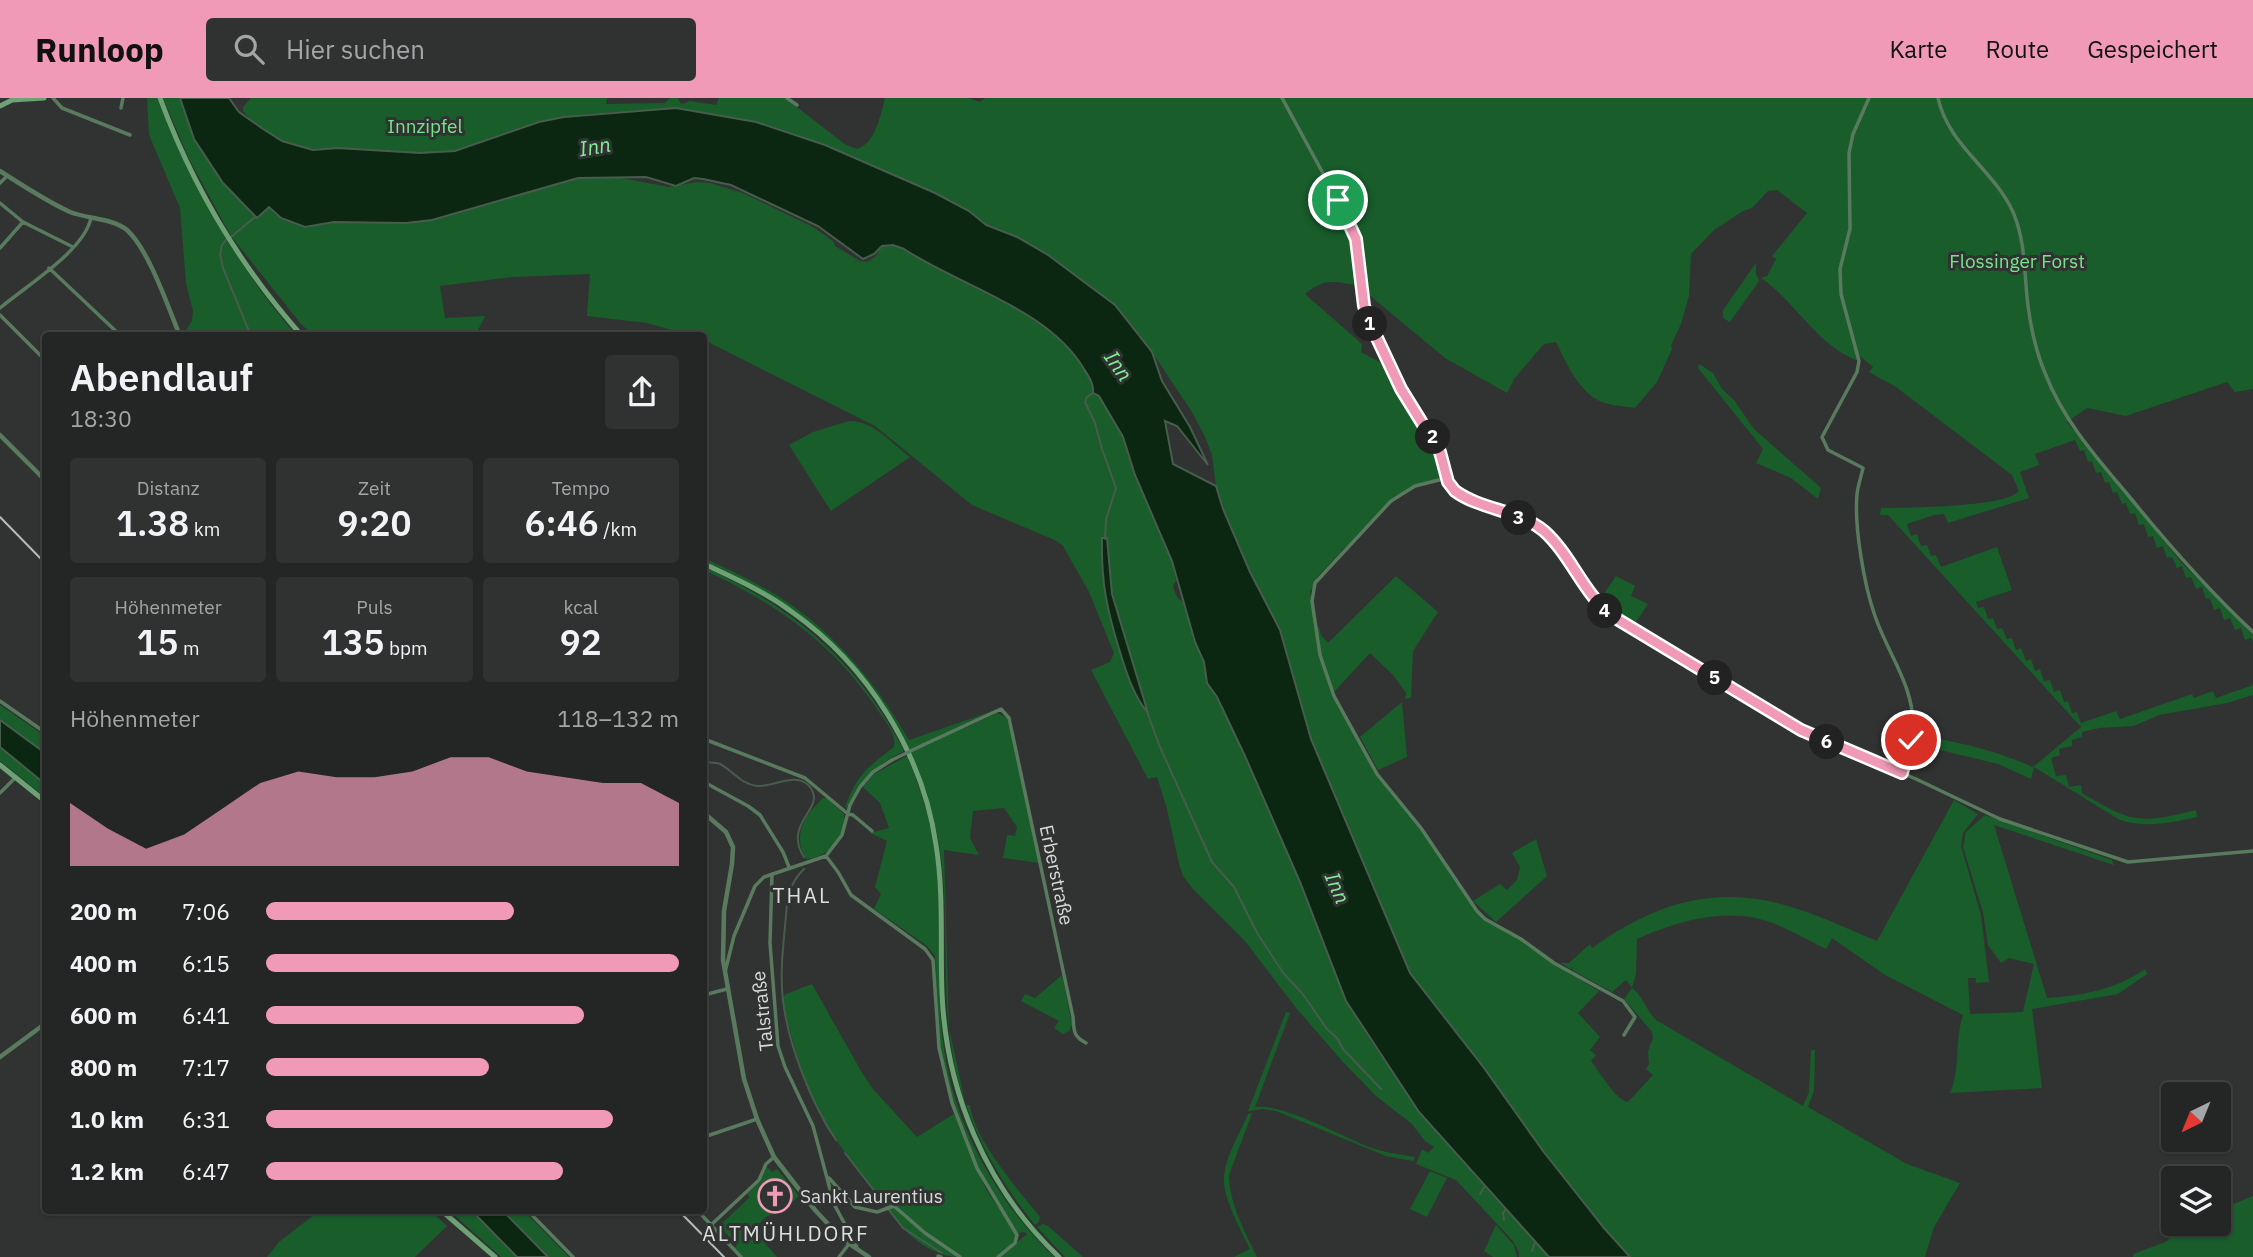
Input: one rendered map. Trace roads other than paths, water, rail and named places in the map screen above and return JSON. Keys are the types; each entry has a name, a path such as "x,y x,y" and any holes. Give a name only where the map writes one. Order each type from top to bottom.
{"main road":[{"path":"0,106 15,100 44,98"},
{"path":"160,98 192,173 227,235 268,295 299,332"},
{"path":"707,566 760,592 813,628 864,681 898,732 920,779 936,842 940,884 944,1021 955,1082 977,1143 999,1182 1026,1222 1059,1257"},
{"path":"0,765 42,799"},
{"path":"445,1214 495,1257"}],"street":[{"path":"53,98 62,108 131,135"},
{"path":"121,108 123,98"},
{"path":"788,98 797,105"},
{"path":"1282,98 1349,220 1356,239 1364,306 1369,321 1401,389 1440,452 1452,488 1462,496 1529,522 1546,533 1596,601 1612,616 1801,730 2000,819 2128,863 2253,851"},
{"path":"1869,98 1856,127 1849,153 1851,219 1840,269 1841,294 1859,361 1857,372 1822,437 1828,450 1863,468 1857,493 1857,511 1867,588 1874,615 1898,666 1912,710 1911,740 1902,773"},
{"path":"1938,98 1941,113 1949,128 2000,191 2018,225 2033,335 2045,372 2069,421 2183,561 2253,632"},
{"path":"0,171 62,208 118,225 132,236 146,258 178,332"},
{"path":"0,183 7,176"},
{"path":"0,203 23,222 73,247"},
{"path":"0,308 73,247 85,234 91,218"},
{"path":"0,248 23,222"},
{"path":"50,268 117,332"},
{"path":"0,315 42,357"},
{"path":"0,435 40,475"},
{"path":"1447,478 1415,486 1391,501 1315,583 1312,596 1314,615 1327,680 1377,774 1421,828 1477,911 1490,923 1521,939 1554,963 1622,1001 1636,1017 1624,1035"},
{"path":"0,702 42,730"},
{"name":"Erberstraße","path":"848,814 860,787 873,772 892,760 1001,709 1009,718 1013,729 1073,1017 1073,1031 1086,1043"},
{"path":"707,740 805,778 872,831"},
{"path":"0,793 16,777"},
{"path":"707,784 760,815 789,867"},
{"path":"724,973 729,963 734,936 750,894 758,882 789,867 826,856 842,835 848,814"},
{"path":"707,816 726,832 733,851 724,911 724,973 746,1085 757,1119 774,1157 823,1219 849,1244 869,1257"},
{"path":"826,856 851,895 925,949 933,960 940,1048 952,1103 977,1168 1017,1237 998,1257"},
{"name":"Talstraße","path":"772,874 770,943 776,1035 785,1067 813,1126 834,1204 858,1250"},
{"path":"707,994 727,989"},
{"path":"0,1057 42,1026"},
{"path":"707,1136 757,1119"},
{"path":"711,1225 759,1180 767,1162 774,1157"},
{"name":"Talstraße","path":"827,1177 851,1205 875,1212 896,1207 915,1225 960,1257"},
{"path":"531,1214 573,1257"},
{"path":"701,1214 741,1257"},
{"path":"839,1257 849,1244"}],"water":[{"name":"Inn","path":"180,98 229,98 239,112 282,141 313,150 337,148 420,153 455,151 539,122 564,117 676,108 756,122 825,145 935,193 969,211 986,225 1017,237 1048,255 1115,305 1152,352 1162,381 1190,427 1208,465 1177,426 1165,421 1173,464 1216,486 1250,572 1280,630 1311,739 1410,973 1484,1068 1543,1151 1630,1257 1549,1257 1419,1112 1346,1001 1300,882 1245,756 1217,697 1207,683 1204,662 1195,642 1172,561 1135,475 1123,437 1099,396 1093,393 1092,384 1084,369 1069,348 1049,330 1002,300 904,249 893,245 882,246 863,259 818,226 731,185 703,179 694,178 676,186 646,177 578,178 432,220 406,223 334,222 305,227 281,218 269,207 257,218 223,183 194,139"},
{"path":"1102,538 1107,538 1112,594 1148,713 1131,684 1112,623 1104,583"},
{"path":"0,720 42,751 42,782 0,747"},
{"path":"475,1214 506,1214 548,1257 517,1257"}],"waterway":[{"path":"231,237 255,217"},
{"path":"226,240 220,254 223,268 249,332"},
{"path":"1093,393 1085,402 1095,423 1116,488 1106,520 1105,539"},
{"path":"1147,712 1212,862 1234,887 1257,933 1284,974 1302,993 1343,1049 1381,1089"},
{"path":"707,762 720,764 751,785 764,786 792,780 805,782 814,795 798,834 804,857"},
{"path":"804,869 792,884 787,903 782,963 783,1000 802,1073 836,1140"},
{"path":"845,1153 903,1228 942,1253"},
{"path":"1480,1194 1485,1186"},
{"path":"1504,1220 1503,1213 1506,1209"},
{"path":"1532,1251 1535,1242"}],"railway":[{"path":"0,517 42,560"},
{"path":"682,1214 724,1257"}],"place":[{"name":"Sankt Laurentius","path":"775,1196"}],"district":[{"name":"THAL","path":"802,896"},
{"name":"ALTMÜHLDORF","path":"786,1234"}],"park label":[{"name":"Innzipfel","path":"425,126"},
{"name":"Flossinger Forst","path":"2017,261"}]}
